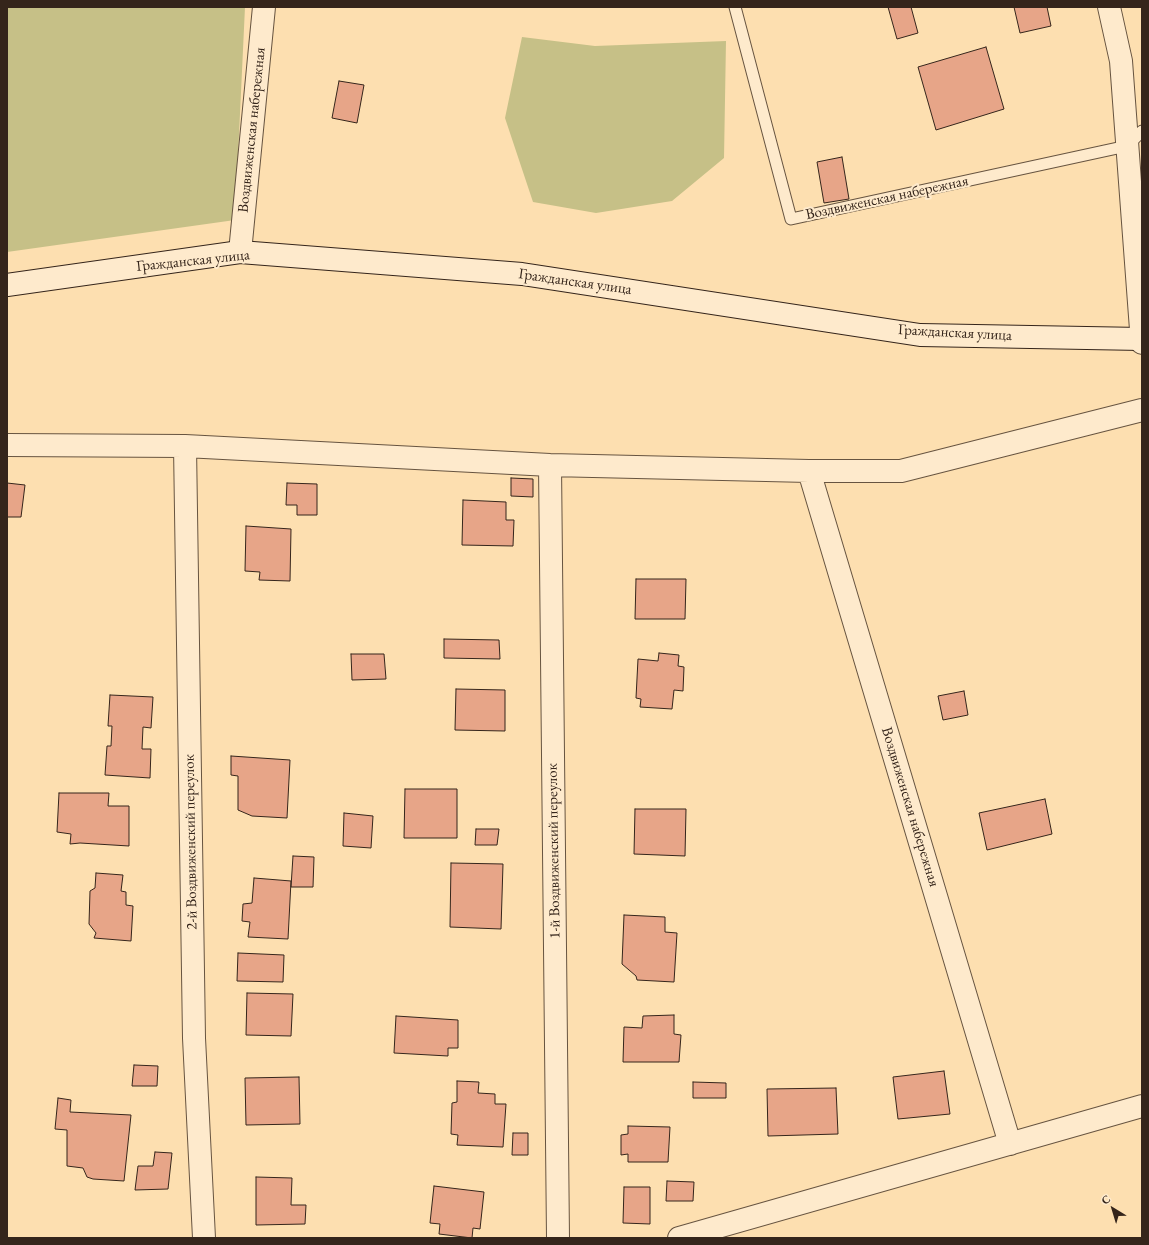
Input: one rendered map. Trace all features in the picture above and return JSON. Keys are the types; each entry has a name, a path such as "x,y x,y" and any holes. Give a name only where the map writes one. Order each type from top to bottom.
{"street":[{"name":"Воздвиженская набережная","path":"240,252 264,7"},
{"path":"1109,7 1121,61 1142,341"},
{"name":"Гражданская улица","path":"7,285 240,252 522,274 920,334 1142,341"},
{"path":"7,445 186,446 550,465 809,471 901,471 1142,410"},
{"name":"2-й Воздвиженский переулок","path":"186,446 194,1038 204,1238"},
{"name":"1-й Воздвиженский переулок","path":"550,465 558,1238"},
{"name":"Воздвиженская набережная","path":"809,471 1010,1144"},
{"path":"679,1238 1142,1106"}],"lane":[{"name":"Воздвиженская набережная","path":"735,7 791,219 1127,146"},
{"path":"1127,146 1142,131"}],"shaded area":[{"path":"7,7 245,7 235,220 7,252"},
{"path":"522,37 595,46 726,41 724,158 672,201 596,213 533,202 505,118"}],"building":[{"path":"888,7 911,7 918,33 897,39"},
{"path":"1014,7 1047,7 1051,26 1020,33"},
{"path":"986,47 1004,109 936,130 918,67"},
{"path":"339,81 364,85 357,123 332,118"},
{"path":"842,157 849,199 824,203 817,162"},
{"path":"511,478 533,479 533,497 511,496"},
{"path":"7,483 25,485 21,517 7,517"},
{"path":"287,483 317,484 317,515 297,515 297,505 286,505"},
{"path":"463,500 506,502 506,520 514,520 513,546 462,545"},
{"path":"246,526 291,529 290,581 259,580 260,572 245,571"},
{"path":"636,579 686,579 685,619 635,619"},
{"path":"444,639 499,640 500,659 444,658"},
{"path":"659,653 679,655 678,666 684,667 683,691 674,690 672,709 640,707 641,699 636,698 638,659 658,661"},
{"path":"351,654 384,654 386,679 352,680"},
{"path":"456,689 505,690 505,731 455,730"},
{"path":"964,691 968,715 943,720 938,696"},
{"path":"110,695 153,697 151,728 143,727 142,749 151,749 150,778 105,775 107,746 111,746 112,726 108,726"},
{"path":"231,756 290,760 287,818 252,816 238,810 238,776 231,775"},
{"path":"405,789 457,789 457,838 404,838"},
{"path":"59,793 109,793 108,806 129,806 129,846 80,843 70,844 71,834 57,832"},
{"path":"1045,799 1052,834 987,850 979,813"},
{"path":"635,809 686,809 685,856 634,854"},
{"path":"344,813 373,816 371,848 343,846"},
{"path":"476,829 499,829 497,845 475,845"},
{"path":"293,856 314,857 313,887 291,887"},
{"path":"451,863 503,864 501,929 450,927"},
{"path":"96,873 123,875 121,891 126,892 126,905 133,906 131,941 94,938 96,933 89,924 90,891 95,888"},
{"path":"254,878 291,881 288,939 248,937 250,922 242,921 243,904 252,903"},
{"path":"624,915 665,917 665,932 677,933 674,982 637,980 636,976 622,964"},
{"path":"238,953 284,955 283,982 237,981"},
{"path":"247,993 293,994 291,1036 246,1035"},
{"path":"674,1015 674,1034 681,1035 679,1062 623,1062 624,1027 642,1028 643,1016"},
{"path":"396,1016 458,1020 458,1048 448,1048 448,1056 394,1053"},
{"path":"134,1065 158,1066 157,1086 132,1086"},
{"path":"944,1071 950,1114 898,1119 893,1077"},
{"path":"299,1077 300,1124 246,1125 245,1078"},
{"path":"457,1081 479,1082 478,1093 495,1094 495,1104 506,1104 503,1147 457,1145 458,1135 451,1134 452,1103 457,1102"},
{"path":"693,1082 726,1083 726,1098 693,1098"},
{"path":"836,1088 838,1134 768,1136 767,1089"},
{"path":"58,1098 71,1100 70,1112 131,1115 124,1181 93,1179 87,1177 83,1168 67,1166 67,1130 55,1129"},
{"path":"628,1126 670,1127 668,1162 628,1162 628,1154 621,1155 621,1135 628,1134"},
{"path":"513,1133 528,1133 528,1155 512,1155"},
{"path":"155,1152 172,1153 168,1189 135,1190 138,1166 153,1166"},
{"path":"256,1177 292,1178 291,1205 306,1205 305,1224 256,1225"},
{"path":"667,1181 694,1182 693,1201 666,1201"},
{"path":"434,1186 484,1192 480,1229 473,1228 472,1238 439,1234 440,1224 430,1223"},
{"path":"624,1187 650,1187 650,1224 623,1223"}]}
